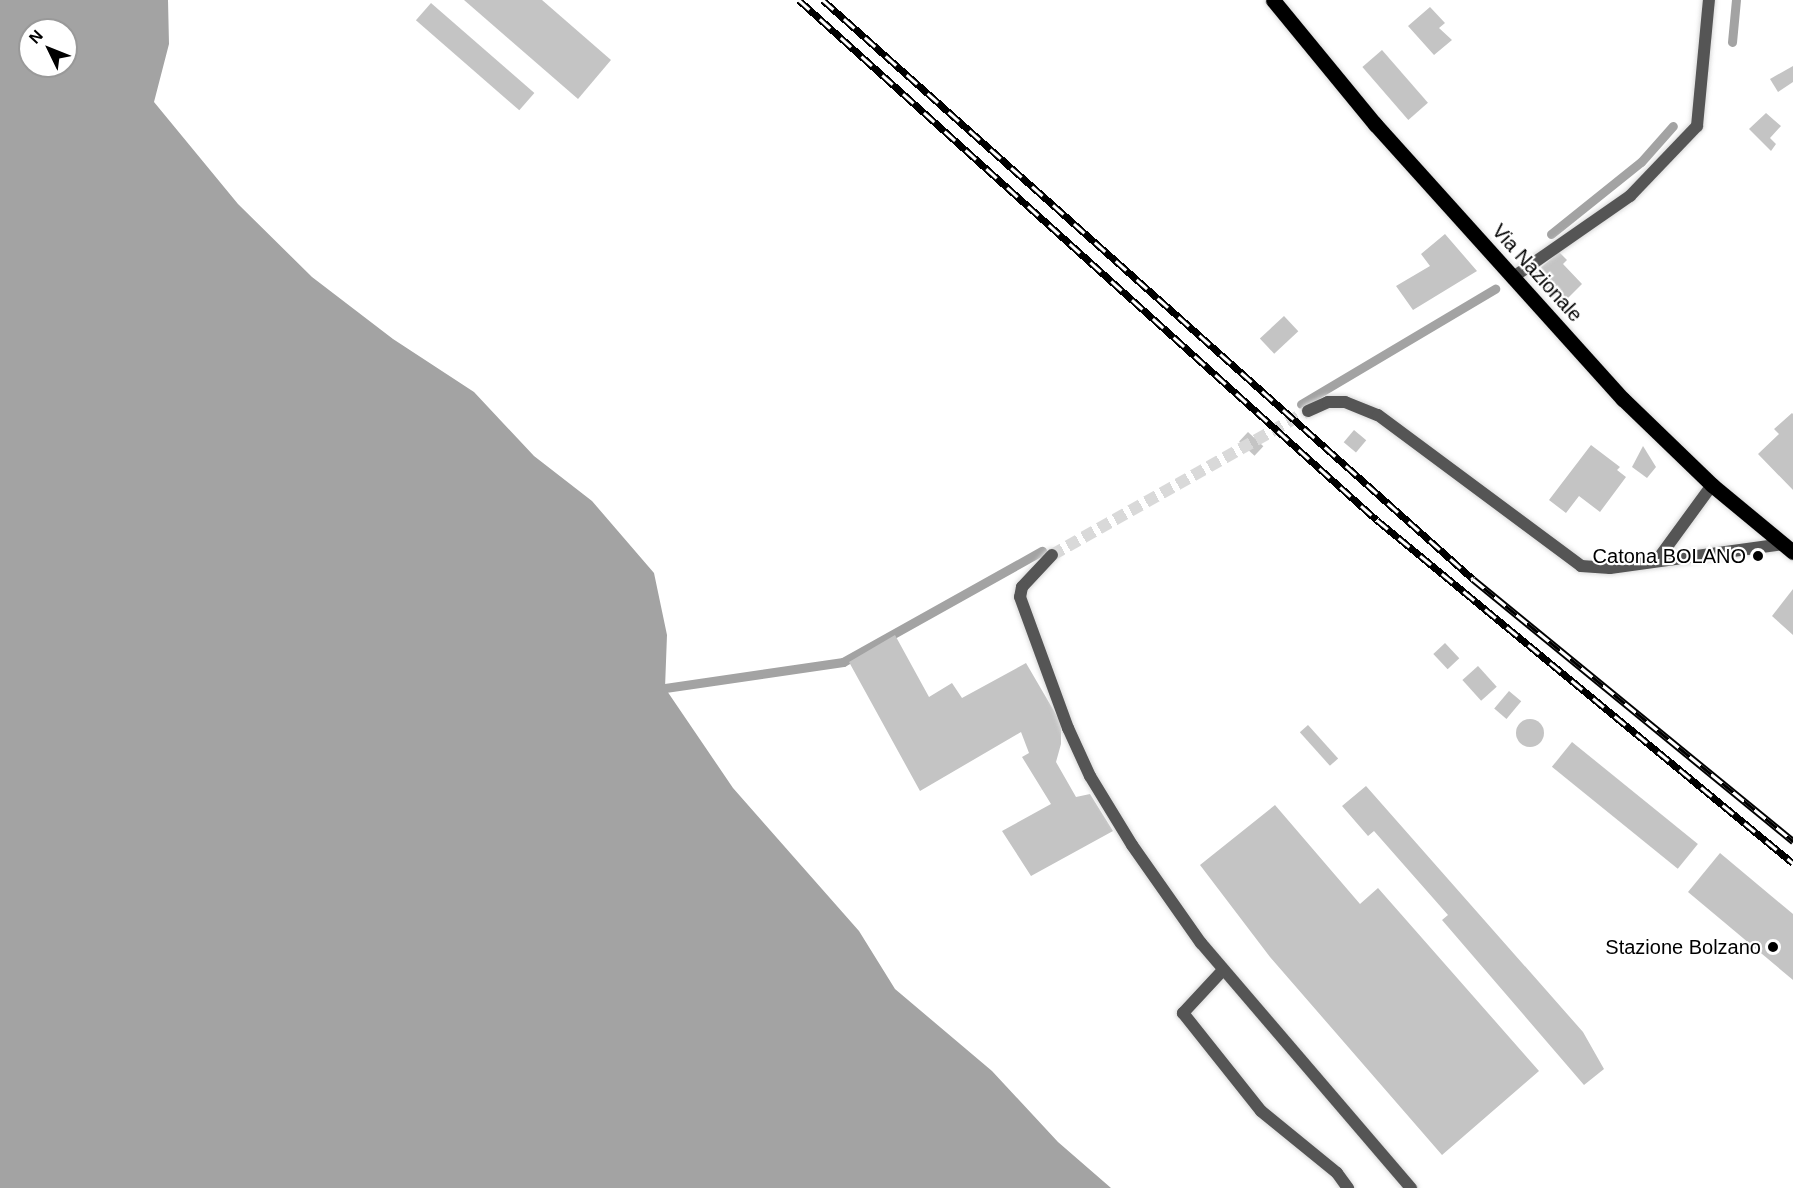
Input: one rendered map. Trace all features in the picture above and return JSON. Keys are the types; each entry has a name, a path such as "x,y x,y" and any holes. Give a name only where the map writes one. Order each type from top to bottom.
{"main road":[{"name":"Via Nazionale","path":"1273,0 1375,124 1623,399 1712,484 1788,548"}],"street":[{"path":"1512,278 1630,196 1697,126 1709,0"},
{"path":"1308,411 1328,402 1345,402 1378,415 1581,566 1610,568 1658,559 1788,548"},
{"path":"1658,559 1680,534 1712,484"},
{"path":"1052,555 1022,587 1020,597 1068,728 1090,776 1132,845 1223,970 1411,1188"},
{"path":"1223,970 1184,1013 1261,1111 1337,1173 1348,1188"}],"shaded area":[{"path":"0,0 168,0 169,44 154,102 238,204 312,277 393,339 474,392 534,456 592,501 654,573 667,635 665,688 733,788 859,931 895,989 992,1071 1058,1142 1111,1188 0,1188"}],"building":[{"path":"464,0 542,0 611,60 578,99"},
{"path":"431,3 534,93 519,110 416,20"},
{"path":"1430,7 1445,23 1439,28 1452,40 1434,55 1408,26"},
{"path":"1382,50 1428,103 1408,120 1362,67"},
{"path":"1793,66 1793,82 1778,92 1770,79"},
{"path":"1766,113 1781,126 1770,138 1776,144 1771,151 1749,129"},
{"path":"1445,234 1477,271 1413,310 1396,286 1430,266 1421,254"},
{"path":"1559,252 1567,260 1563,264 1582,284 1560,306 1531,276"},
{"path":"1284,316 1298,331 1274,354 1260,339"},
{"path":"1792,413 1793,490 1758,454 1779,434 1774,429"},
{"path":"1354,430 1366,440 1356,453 1344,442"},
{"path":"1248,432 1263,446 1254,456 1239,442"},
{"path":"1591,445 1620,467 1617,470 1626,477 1600,512 1579,496 1566,513 1549,500"},
{"path":"1643,446 1656,467 1647,478 1632,467"},
{"path":"1793,589 1793,635 1772,616"},
{"path":"895,635 929,697 952,683 962,698 1026,663 1061,723 1061,744 1056,762 1076,797 1090,794 1113,831 1031,876 1002,831 1051,804 1022,757 1029,753 1021,732 920,791 849,662"},
{"path":"1445,643 1459,658 1448,669 1433,654"},
{"path":"1478,666 1497,687 1481,701 1462,680"},
{"path":"1509,691 1521,701 1506,719 1494,709"},
{"path":"1530,719 1540,723 1544,733 1540,743 1530,747 1520,743 1516,733 1520,723"},
{"path":"1308,725 1338,758 1330,766 1300,732"},
{"path":"1572,742 1698,844 1678,869 1552,767"},
{"path":"1366,786 1583,1032 1604,1069 1584,1085 1442,920 1448,915 1374,831 1368,836 1342,806"},
{"path":"1275,805 1360,904 1378,888 1539,1071 1442,1155 1270,957 1200,865"},
{"name":"Stazione Bolzano","path":"1720,853 1793,914 1793,980 1688,892"}],"waterway":[{"path":"1732,42 1736,0"},
{"path":"1551,234 1641,162 1673,126"},
{"path":"1301,404 1495,289"},
{"path":"665,688 843,662 1042,551"}],"tunnel":[{"path":"1052,555 1308,411"}],"railway":[{"path":"799,0 1377,520 1793,863"},
{"path":"823,0 1473,579 1793,841"}],"place":[{"name":"Catona BOLANO","path":"1758,556"},
{"name":"Stazione Bolzano","path":"1773,947"}]}
